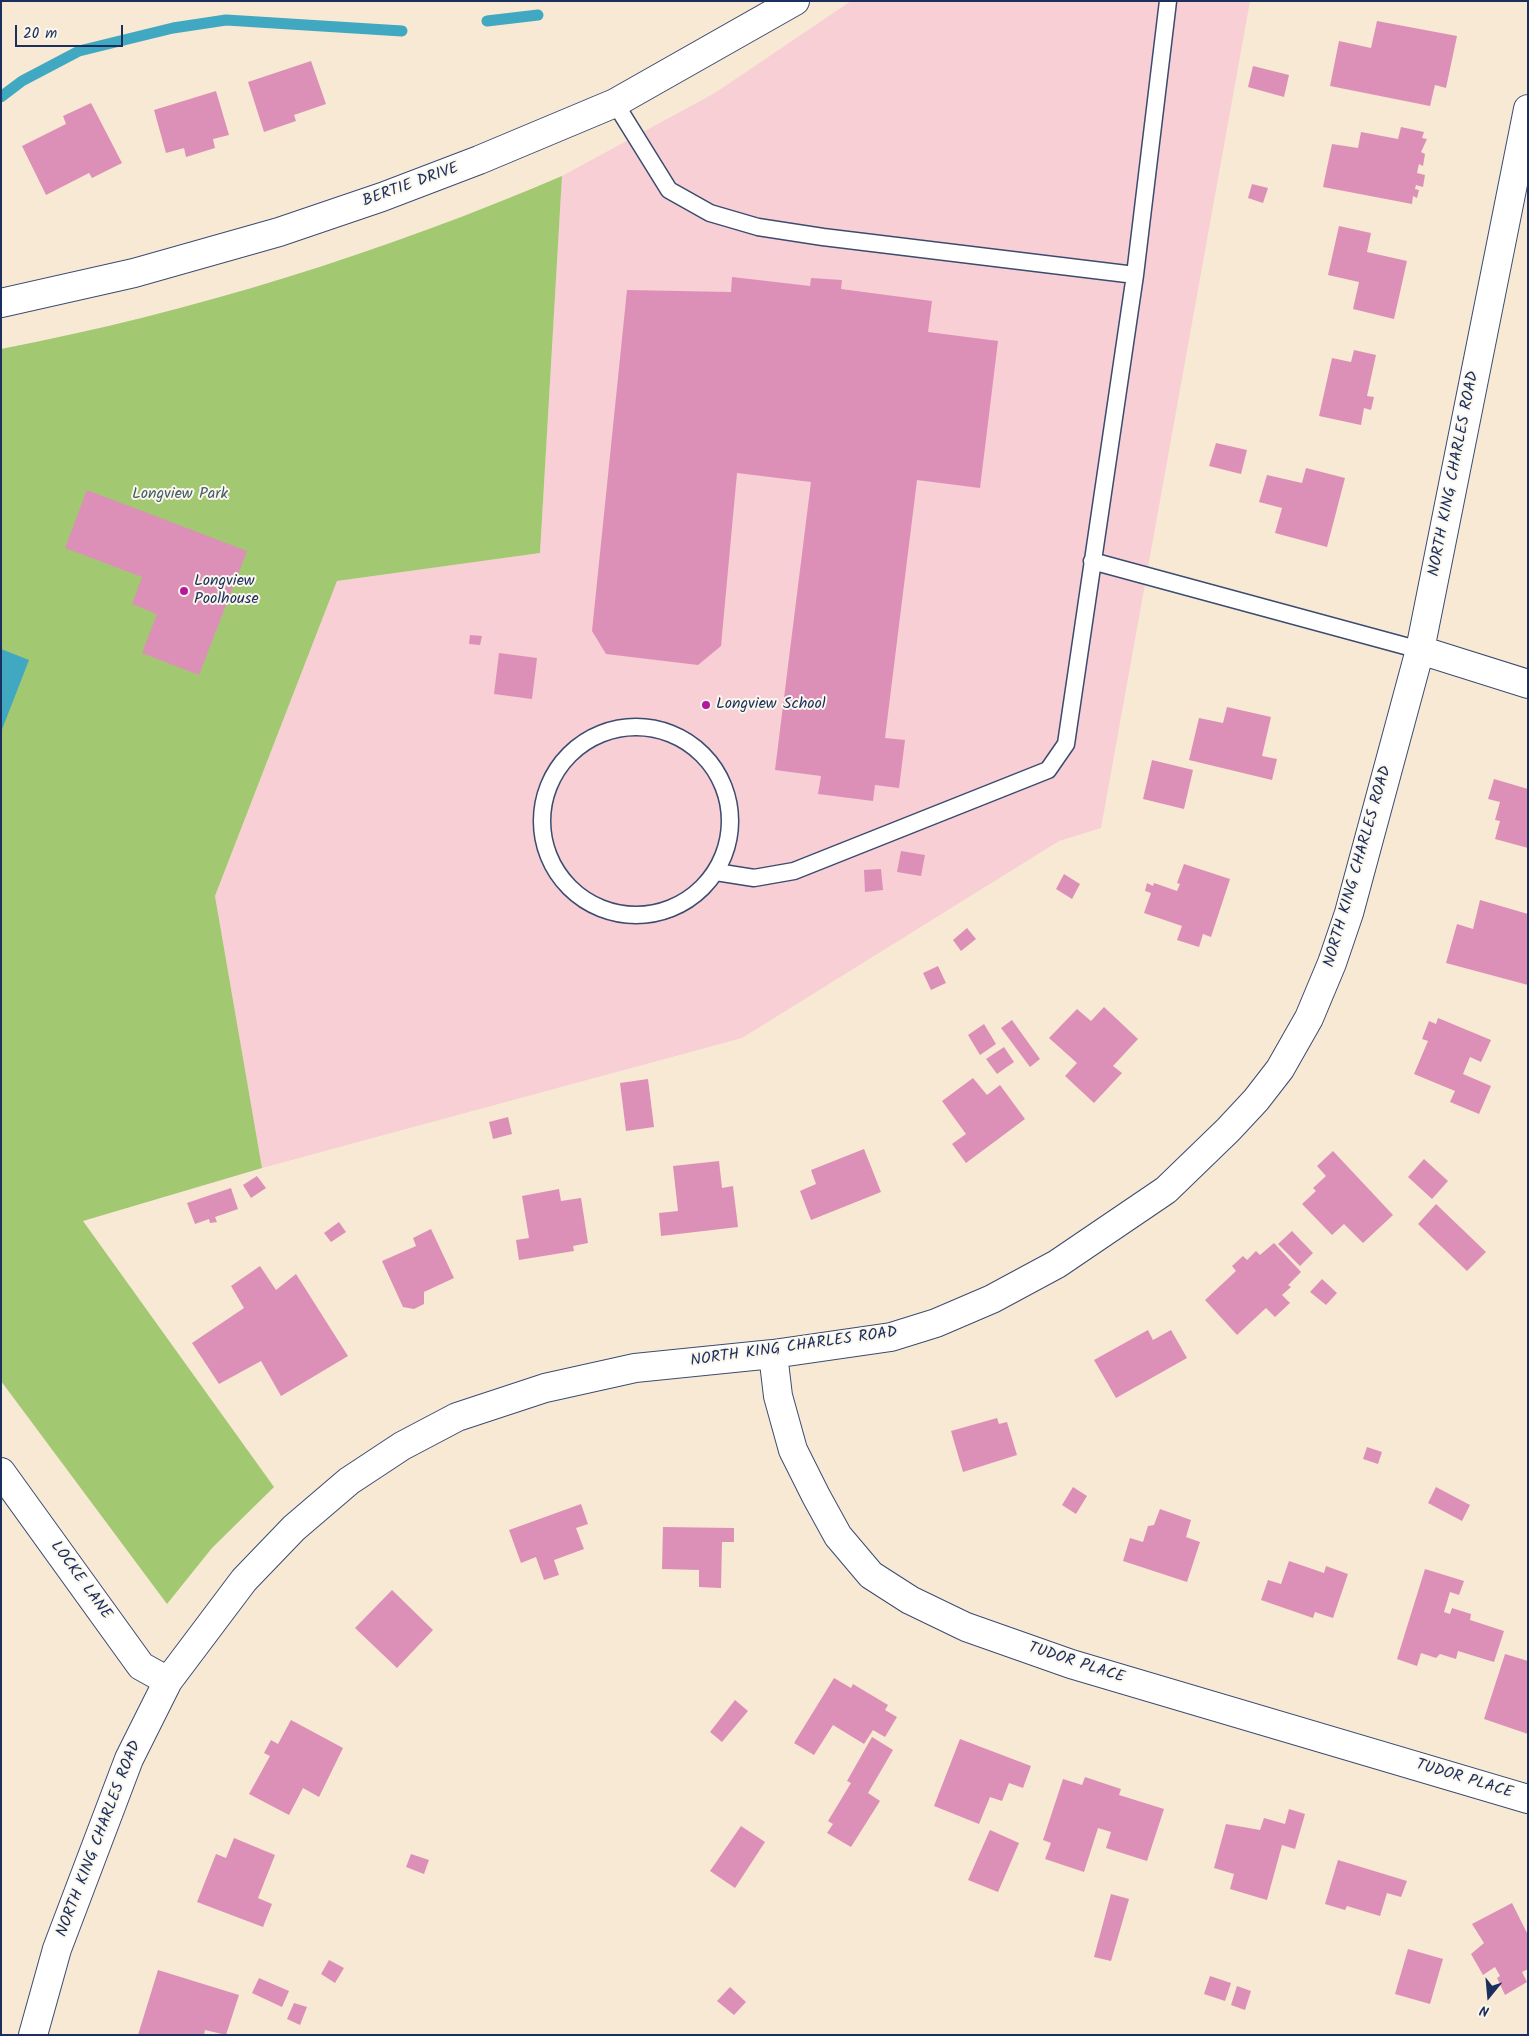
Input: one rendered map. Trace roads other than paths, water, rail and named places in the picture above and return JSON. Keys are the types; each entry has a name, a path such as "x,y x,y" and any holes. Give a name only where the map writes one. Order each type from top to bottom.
{"street":[{"name":"BERTIE DRIVE","path":"1,303 134,273 279,232 382,197 479,160 615,102 795,1"},
{"name":"NORTH KING CHARLES ROAD","path":"33,2035 57,1949 125,1768 168,1681 244,1580 294,1528 349,1480 402,1446 457,1417 545,1388 635,1368 773,1354 891,1337 936,1323 992,1299 1057,1264 1166,1190 1234,1124 1280,1069 1309,1018 1332,963 1348,913 1420,650 1528,109"},
{"path":"1420,650 1528,684"},
{"name":"TUDOR PLACE","path":"773,1354 778,1396 793,1450 838,1536 871,1575 910,1600 966,1627 1071,1664 1528,1799"},
{"name":"LOCKE LANE","path":"1,1472 142,1666 168,1681"}],"lane":[{"path":"716,872 754,878 794,871 1048,770 1066,744 1135,275 1168,1"},
{"path":"615,102 669,190 710,213 758,227 823,237 1135,275"},
{"path":"1092,561 1420,650"},
{"path":"649,726 680,736 705,755 723,781 731,812 728,843 716,872 695,896 668,910 638,915 606,911 579,896 557,874 544,846 543,838 541,815 547,785 564,758 588,738 618,727 649,726"}],"water":[{"path":"1,649 29,660 1,732"}],"waterway":[{"path":"487,21 538,15"},
{"path":"1,97 22,81 79,51 173,28 226,20 402,31"}],"place":[{"name":"Longview Poolhouse","path":"184,591"},
{"name":"Longview School","path":"706,705"}],"park label":[{"name":"Longview Park","path":"180,495"}]}
